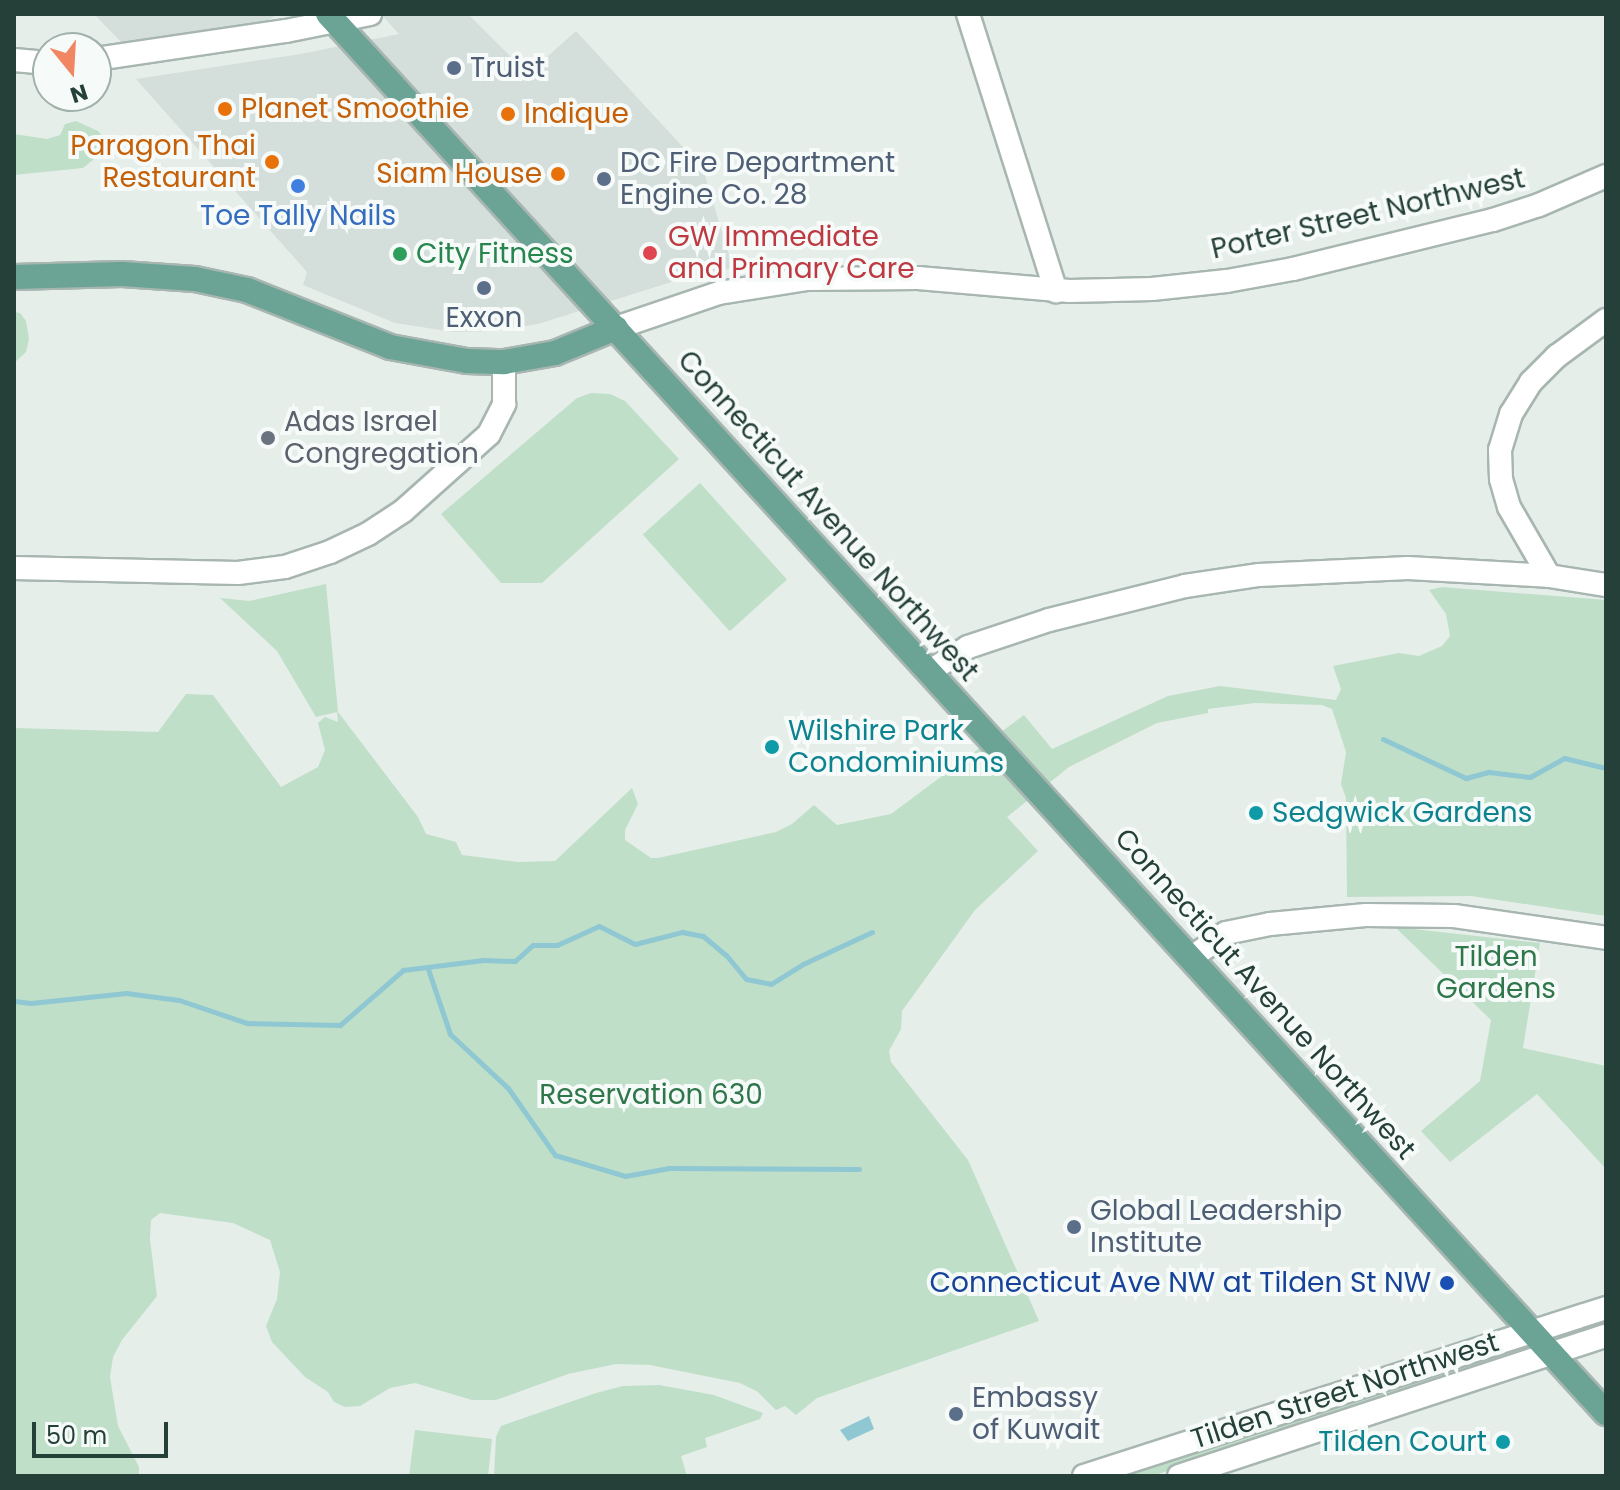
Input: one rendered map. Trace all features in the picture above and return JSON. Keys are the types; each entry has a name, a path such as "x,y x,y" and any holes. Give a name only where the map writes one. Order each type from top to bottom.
{"main road":[{"name":"Connecticut Avenue Northwest","path":"332,18 1606,1413"},
{"name":"Porter Street Northwest","path":"14,277 122,274 195,279 247,290 390,347 440,358 504,362 555,353 616,328"}],"street":[{"path":"112,56 370,14"},
{"path":"968,14 1056,291"},
{"name":"Porter Street Northwest","path":"616,328 719,293 806,279 906,278 1056,291 1164,288 1293,269 1500,218 1606,176"},
{"path":"1549,576 1509,507 1501,479 1500,450 1511,414 1531,382 1557,356 1606,320"},
{"path":"14,568 238,573 274,570 330,552 394,517 489,434 504,404 504,362"},
{"path":"930,671 968,647 1049,620 1222,580 1296,571 1390,567 1549,576 1606,585"},
{"path":"1191,958 1226,933 1270,924 1366,915 1454,916 1606,938"},
{"name":"Tilden Street Northwest","path":"1084,1476 1606,1308"},
{"name":"Tilden Street Northwest","path":"1179,1476 1606,1336"}],"shaded area":[{"path":"94,14 278,14 265,22 122,43"},
{"path":"381,14 468,14 528,74 576,31 703,169 733,268 684,278 538,324 493,331 454,332 395,323 303,285 307,272 136,79 301,54 399,34"}],"green space":[{"path":"76,121 98,131 105,139 99,155 83,168 14,175 14,134 47,139 60,135 65,124"},
{"path":"14,312 20,313 26,321 29,339 26,352 14,363"},
{"path":"591,393 610,394 625,401 679,459 542,583 501,583 441,514 577,398"},
{"path":"700,483 787,580 730,631 643,535"},
{"name":"Reservation 630","path":"326,584 338,712 418,817 426,834 456,842 462,855 518,862 555,861 632,788 638,804 625,830 625,840 651,858 658,858 776,832 792,824 814,805 837,825 891,814 1024,715 1052,749 1168,696 1220,686 1336,700 1341,689 1333,666 1399,653 1419,656 1442,646 1450,636 1446,614 1429,590 1442,587 1606,600 1606,916 1471,896 1347,897 1346,798 1341,784 1346,752 1332,709 1322,705 1255,703 1208,709 1208,713 1157,723 1069,767 1007,817 1038,851 975,910 902,1011 901,1029 889,1051 891,1062 968,1160 1039,1321 817,1398 796,1415 785,1406 776,1410 758,1392 740,1383 650,1365 616,1364 568,1374 496,1400 472,1400 415,1383 390,1388 360,1406 345,1407 334,1402 328,1392 305,1377 272,1342 266,1326 277,1299 280,1272 270,1240 233,1223 160,1213 151,1220 150,1239 157,1296 122,1340 113,1357 110,1377 118,1426 139,1467 139,1476 14,1476 14,728 158,732 186,694 213,695 281,787 318,767 325,750 318,723 325,717 338,722 337,712 316,717 277,651 220,598 249,601"},
{"name":"Tilden Gardens","path":"1395,927 1540,943 1523,1048 1606,1066 1606,1169 1537,1094 1450,1162 1421,1131 1480,1081 1491,1020"},
{"path":"1494,1348 1500,1355 1498,1362 1483,1369 1152,1476 1087,1476"},
{"path":"659,1385 714,1395 763,1413 760,1419 705,1438 707,1447 681,1456 687,1476 494,1476 496,1437 501,1426 596,1393 623,1386"},
{"path":"415,1430 492,1439 488,1476 409,1476"}],"water":[{"path":"869,1416 874,1429 848,1441 840,1430"}],"waterway":[{"path":"1383,739 1466,778 1489,772 1530,777 1564,758 1606,768"},
{"path":"14,1001 31,1003 126,993 179,1000 247,1023 340,1025 403,970 483,960 515,961 533,945 557,945 599,926 635,944 682,932 703,936 726,955 746,979 771,984 803,964 872,932"},
{"path":"428,969 450,1034 508,1088 555,1155 625,1176 669,1168 859,1169"}],"place":[{"name":"Truist","path":"454,68"},
{"name":"Planet Smoothie","path":"225,109"},
{"name":"Indique","path":"508,114"},
{"name":"Paragon Thai Restaurant","path":"272,162"},
{"name":"Siam House","path":"558,174"},
{"name":"DC Fire Department Engine Co. 28","path":"604,179"},
{"name":"Toe Tally Nails","path":"298,186"},
{"name":"GW Immediate and Primary Care","path":"650,253"},
{"name":"City Fitness","path":"400,254"},
{"name":"Exxon","path":"484,288"},
{"name":"Adas Israel Congregation","path":"268,438"},
{"name":"Wilshire Park Condominiums","path":"772,747"},
{"name":"Sedgwick Gardens","path":"1256,813"},
{"name":"Global Leadership Institute","path":"1074,1227"},
{"name":"Connecticut Ave NW at Tilden St NW","path":"1447,1283"},
{"name":"Embassy of Kuwait","path":"956,1414"},
{"name":"Tilden Court","path":"1503,1442"}]}
